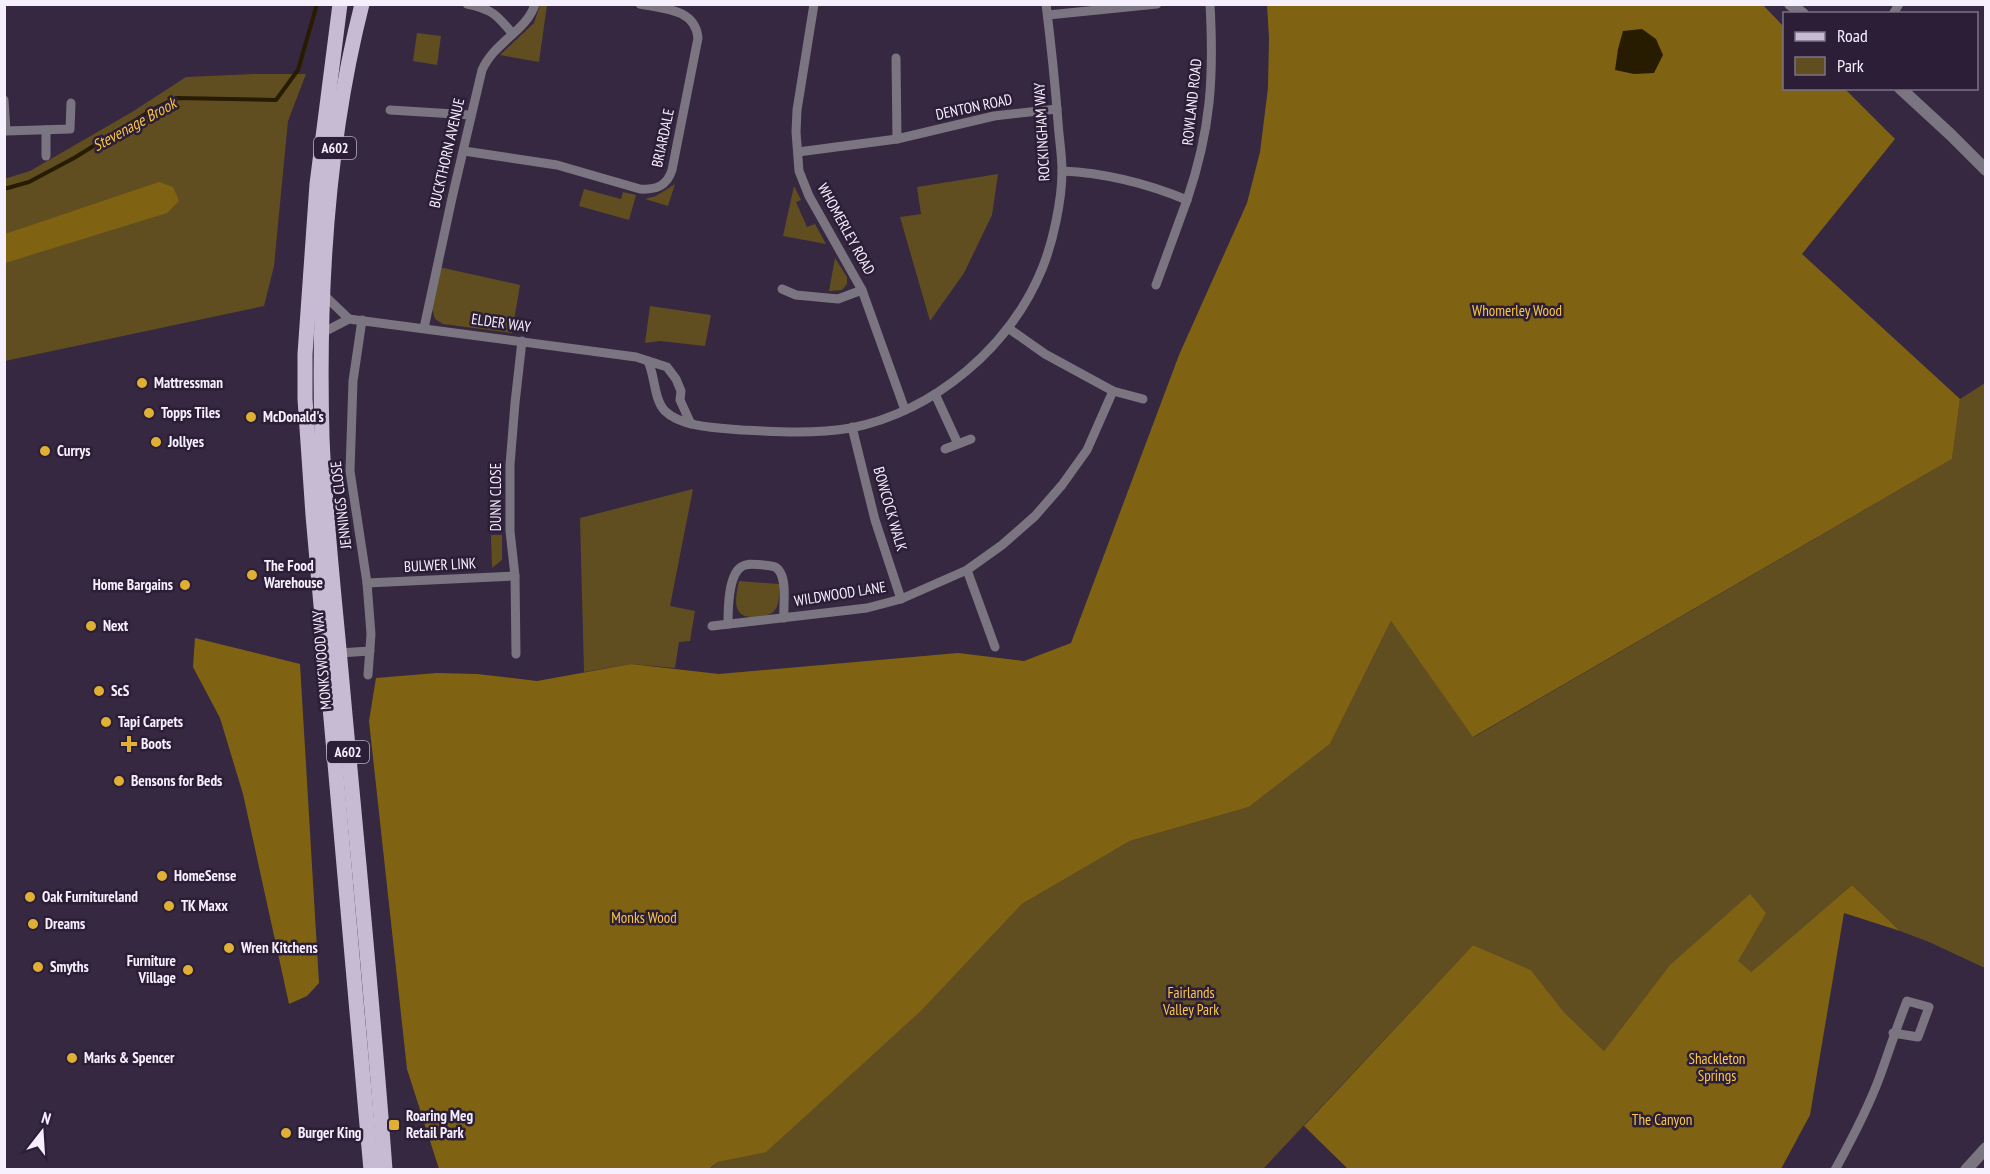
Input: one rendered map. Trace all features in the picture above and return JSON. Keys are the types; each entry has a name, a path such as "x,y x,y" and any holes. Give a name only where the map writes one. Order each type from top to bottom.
{"main road":[{"name":"MONKSWOOD WAY","path":"340,4 317,184 305,354 306,418 371,1170"},
{"name":"MONKSWOOD WAY","path":"362,4 340,107 330,187 323,294 322,439 385,1170"}],"street":[{"path":"467,4 488,9 512,33"},
{"name":"BUCKTHORN AVENUE","path":"424,328 482,70 500,44 526,22 535,4"},
{"name":"BRIARDALE","path":"464,151 557,165 640,189 652,189 665,183 672,170 698,38 693,22 685,15 640,4"},
{"name":"WHOMERLEY ROAD","path":"814,4 797,110 799,171 809,196 862,290 905,410"},
{"name":"ROCKINGHAM WAY","path":"691,424 790,433 852,428 882,420 935,394 979,361 1008,328 1031,293 1043,267 1051,242 1062,171 1046,4"},
{"path":"1048,15 1157,4"},
{"name":"ROWLAND ROAD","path":"1156,285 1187,200 1204,144 1212,54 1210,4"},
{"path":"896,58 897,139"},
{"path":"1902,90 1986,170"},
{"path":"4,100 6,131 70,129 71,103"},
{"name":"DENTON ROAD","path":"798,152 897,139 994,116 1057,109"},
{"path":"390,110 471,115"},
{"path":"46,130 46,156"},
{"path":"1062,171 1124,178 1160,188 1187,200"},
{"name":"WHOMERLEY ROAD","path":"782,289 796,295 838,299 862,290"},
{"path":"322,333 349,319 323,294"},
{"name":"ELDER WAY","path":"349,319 522,341 648,361 667,367 676,379 681,391 680,400 691,424"},
{"name":"JENNINGS CLOSE","path":"362,320 353,381 350,471 367,583 371,634 368,675"},
{"path":"1008,328 1045,354 1113,391 1143,399"},
{"name":"DUNN CLOSE","path":"516,654 515,576 510,531 510,465 522,341"},
{"path":"648,361 659,402 665,411 691,424"},
{"name":"WILDWOOD LANE","path":"712,626 867,608 901,599 967,570 1002,545 1035,516 1062,485 1087,450 1113,391"},
{"path":"935,394 958,444"},
{"name":"BOWCOCK WALK","path":"852,428 875,520 901,599"},
{"path":"945,448 971,439"},
{"name":"WILDWOOD LANE","path":"728,624 728,605 734,577 742,566 748,564 773,566 778,569 783,579 784,618"},
{"path":"967,570 995,647"},
{"name":"BULWER LINK","path":"367,583 515,576"},
{"path":"339,653 370,651"},
{"path":"1835,1170 1857,1129 1872,1094 1893,1033 1907,1001 1929,1007 1918,1037 1893,1033"},
{"path":"1966,1170 1986,1148"}],"green space":[{"path":"540,5 547,5 539,62 500,55 534,23"},
{"path":"1267,5 1763,5 1783,26 1783,90 1846,90 1895,139 1802,254 1960,399 1952,459 1473,737 1391,621 1330,744 1249,807 1130,841 1022,904 921,1011 766,1152 718,1162 709,1169 439,1169 407,1069 369,721 376,678 437,673 477,674 537,681 631,664 719,674 958,653 1024,661 1071,643 1179,355 1247,203 1260,152 1268,88"},
{"path":"417,33 441,36 437,65 413,61"},
{"path":"306,74 288,121 274,266 264,306 5,361 4,179 30,171 132,112 186,77"},
{"path":"998,174 992,215 964,273 930,321 900,217 921,214 917,187"},
{"path":"159,182 173,187 179,201 167,213 5,263 5,234"},
{"path":"675,184 668,206 645,199 656,196"},
{"path":"794,186 801,200 796,202 807,227 815,224 826,244 783,236"},
{"path":"584,189 621,199 623,192 636,195 629,220 579,206"},
{"path":"835,258 847,277 847,284 842,290 829,291"},
{"path":"439,267 520,285 512,333 443,324 435,319 432,309"},
{"path":"650,306 711,315 705,346 660,341 645,343"},
{"name":"Fairlands Valley Park","path":"1985,383 1985,968 1900,931 1852,885 1751,972 1669,966 1604,1051 1563,1011 1531,970 1473,945 1263,1169 709,1170 718,1162 766,1151 921,1011 1022,904 1130,841 1249,807 1330,744 1391,621 1474,737 1952,459 1960,399"},
{"path":"693,489 670,606 695,611 690,641 679,642 675,668 631,664 584,672 580,518"},
{"path":"492,503 502,503 502,529 491,528"},
{"path":"491,535 502,535 502,560 492,568"},
{"path":"739,581 779,584 778,603 774,611 765,616 743,615 736,601"},
{"path":"195,638 300,664 319,983 307,996 289,1004 243,794 220,718 193,667"},
{"name":"Shackleton Springs","path":"1852,885 1900,931 1844,913 1810,1115 1781,1169 1348,1169 1304,1126 1473,945 1531,970 1563,1011 1604,1051 1669,966 1750,894 1766,913 1738,961 1751,972"}],"shaded area":[{"path":"1642,29 1656,39 1663,55 1654,73 1634,74 1615,70 1623,31"}],"waterway":[{"name":"Stevenage Brook","path":"4,189 29,182 176,98 276,100 298,70 317,4"}],"place":[{"name":"Mattressman","path":"142,383"},
{"name":"Topps Tiles","path":"149,413"},
{"name":"McDonald's","path":"251,417"},
{"name":"Jollyes","path":"156,442"},
{"name":"Currys","path":"45,451"},
{"name":"The Food Warehouse","path":"252,575"},
{"name":"Home Bargains","path":"185,585"},
{"name":"Next","path":"91,626"},
{"name":"ScS","path":"99,691"},
{"name":"Tapi Carpets","path":"106,722"},
{"name":"Boots","path":"129,744"},
{"name":"Bensons for Beds","path":"119,781"},
{"name":"HomeSense","path":"162,876"},
{"name":"Oak Furnitureland","path":"30,897"},
{"name":"TK Maxx","path":"169,906"},
{"name":"Dreams","path":"33,924"},
{"name":"Wren Kitchens","path":"229,948"},
{"name":"Smyths","path":"38,967"},
{"name":"Furniture Village","path":"188,970"},
{"name":"Marks & Spencer","path":"72,1058"},
{"name":"Roaring Meg Retail Park","path":"394,1125"},
{"name":"Burger King","path":"286,1133"}],"park label":[{"name":"Whomerley Wood","path":"1517,311"},
{"name":"Monks Wood","path":"644,918"},
{"name":"The Canyon","path":"1662,1120"}]}
